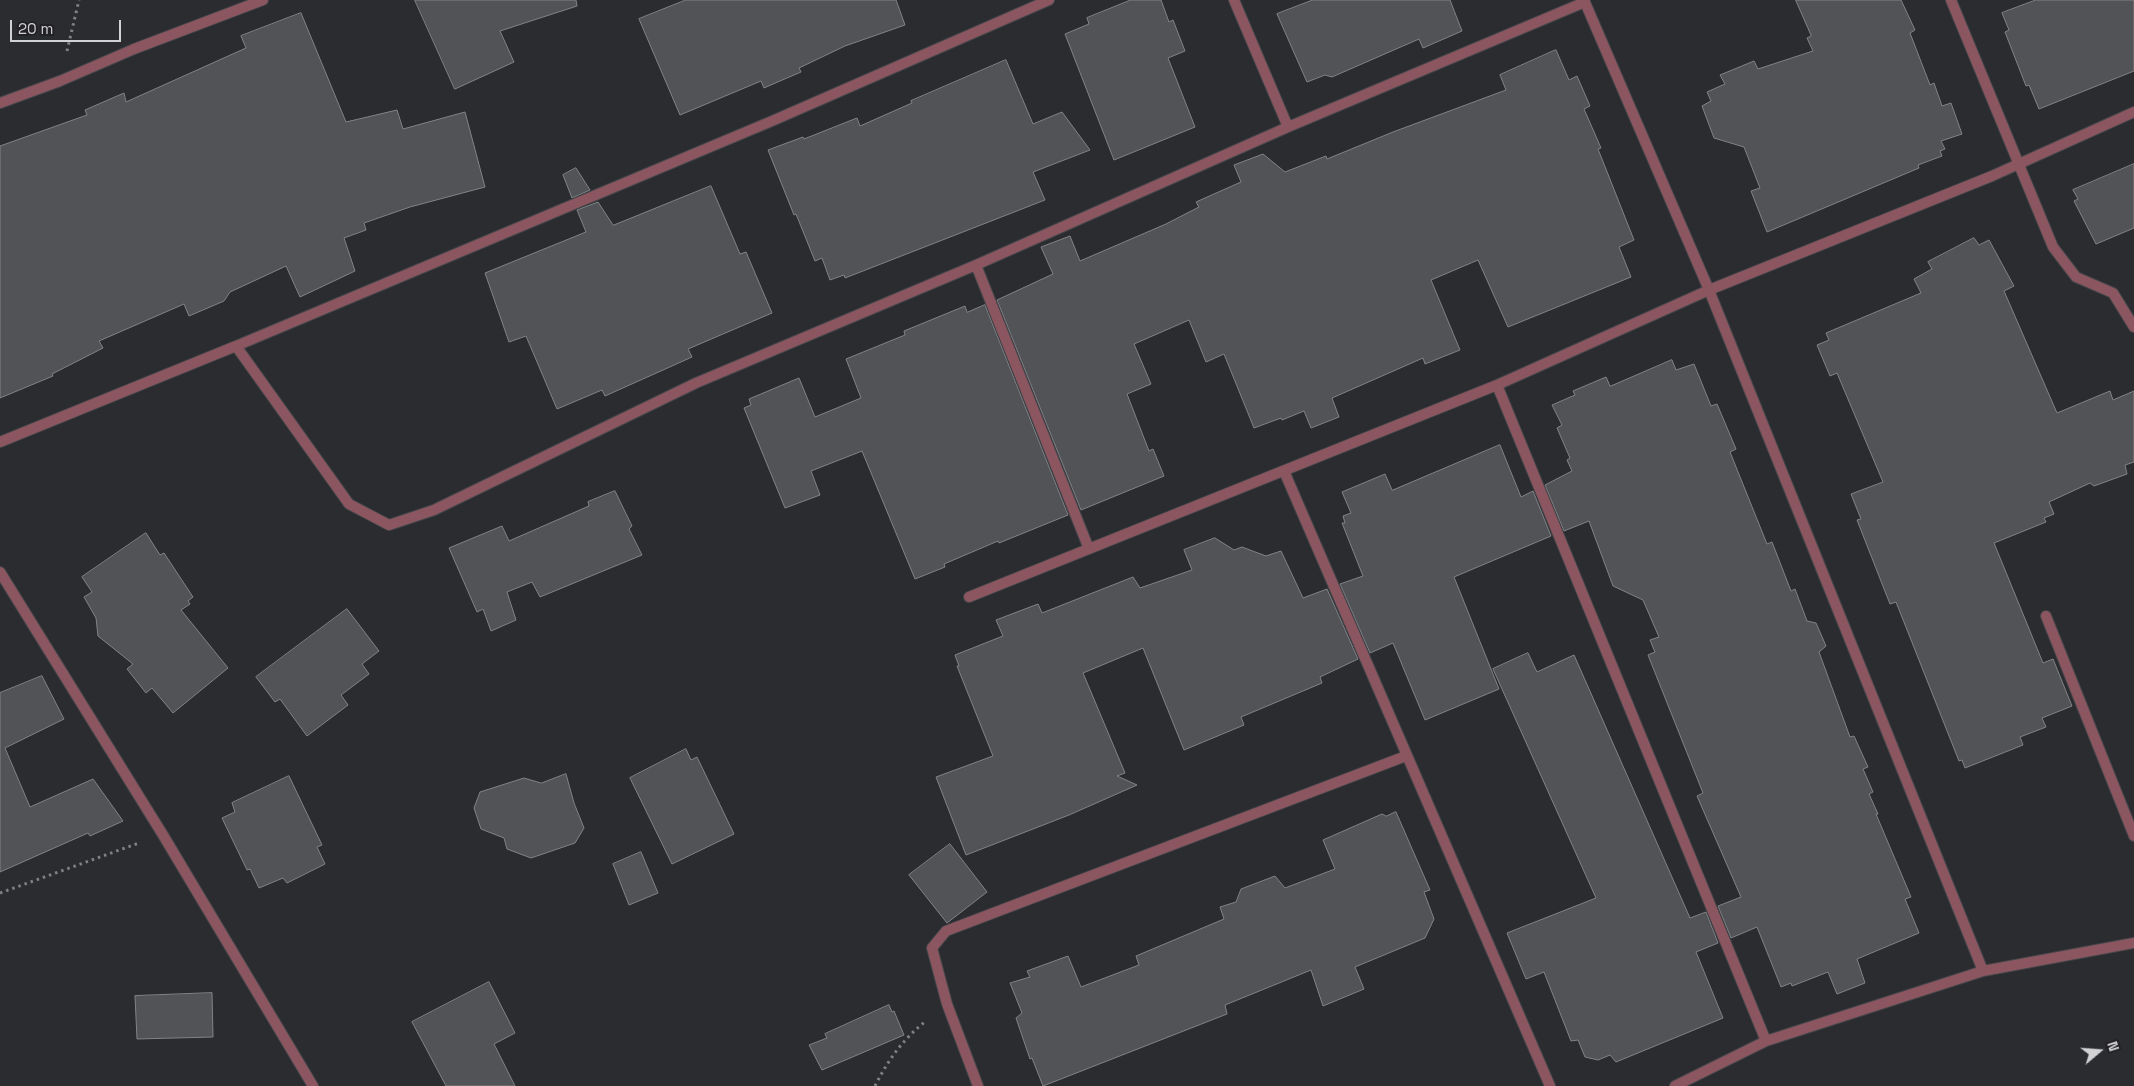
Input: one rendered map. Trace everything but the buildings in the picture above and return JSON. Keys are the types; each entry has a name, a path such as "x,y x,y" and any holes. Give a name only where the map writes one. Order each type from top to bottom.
{"street":[{"path":"0,103 263,0"},
{"path":"0,442 236,346 772,121 1049,0"},
{"path":"1234,0 1288,127"},
{"path":"1951,0 2053,246 2076,277 2113,293 2134,327"},
{"path":"236,346 349,504 389,525 434,510 696,383 976,265 1288,127 1584,1 1709,290 1983,970"},
{"path":"968,597 1496,385 1709,290 1992,176 2019,162 2134,112"},
{"path":"976,265 1089,549"},
{"path":"1496,385 1766,1041"},
{"path":"1284,470 1550,1086"},
{"path":"0,572 163,835 313,1086"},
{"path":"2046,616 2134,836"},
{"path":"978,1086 947,1004 932,948 946,931 1406,756"},
{"path":"1675,1086 1766,1041 1983,970 2134,943"}],"path":[{"path":"60,81 79,0"},
{"path":"0,893 163,835"},
{"path":"874,1086 887,1062 910,1033 947,1004"}]}
